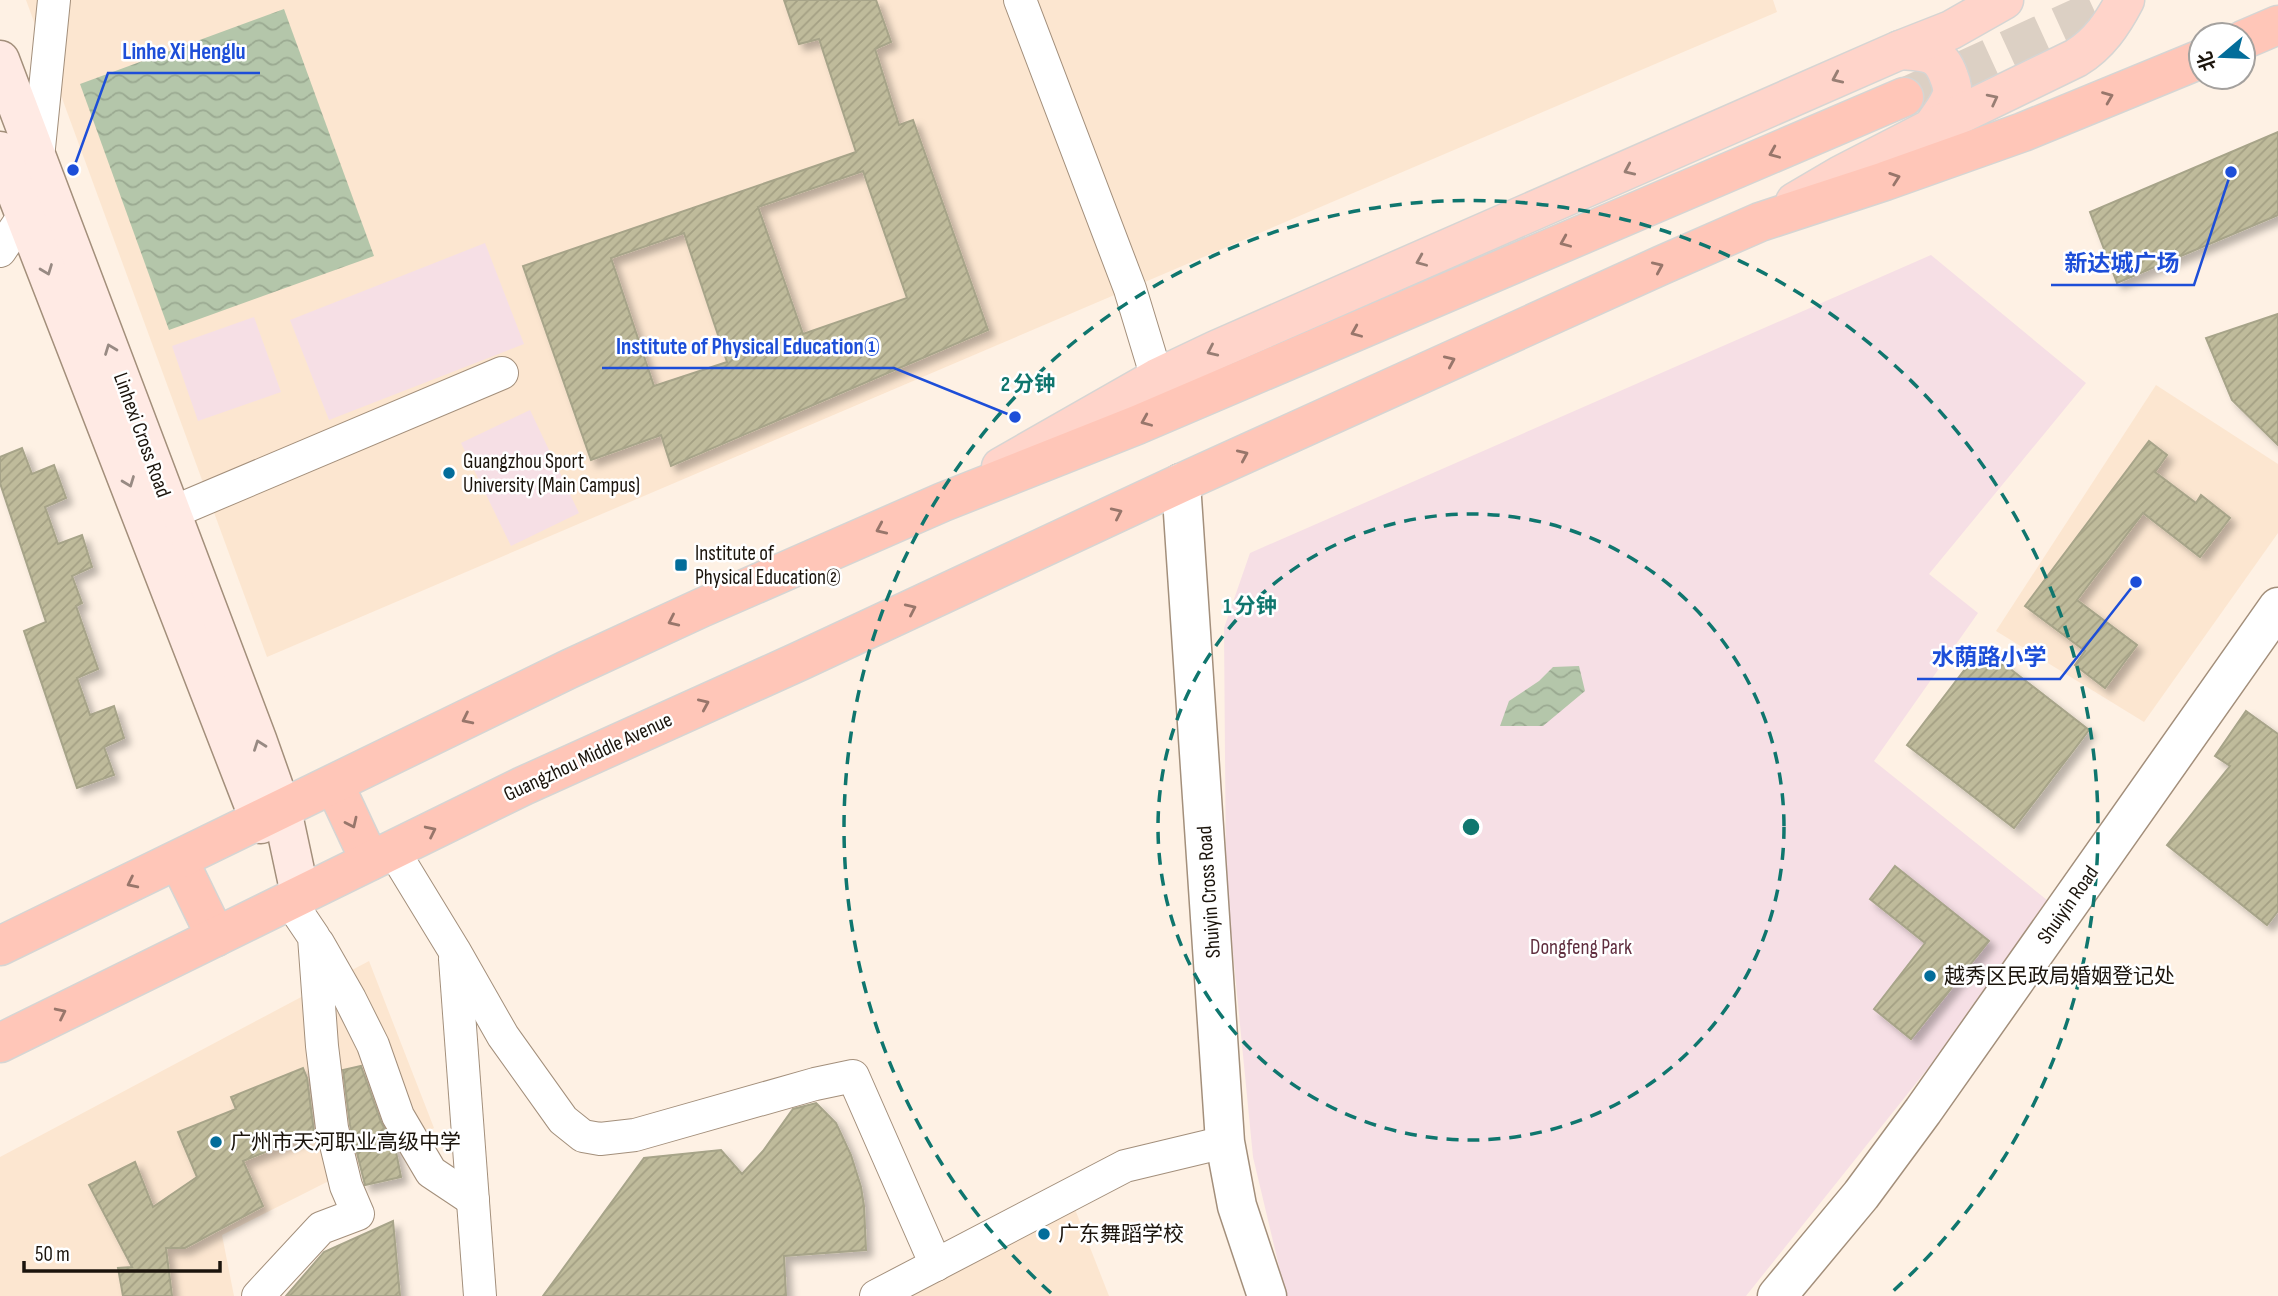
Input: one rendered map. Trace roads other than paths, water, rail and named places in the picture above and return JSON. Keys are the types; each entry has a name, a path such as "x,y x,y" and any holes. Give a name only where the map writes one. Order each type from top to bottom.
{"highway":[{"path":"2257,34 2278,25"},
{"name":"Guangzhou Middle Avenue","path":"0,1042 523,786 800,661 1181,483 1760,222 1910,173 2023,132 2187,65"},
{"path":"0,946 677,619 943,502 1137,425 1904,97"},
{"path":"334,784 381,856"},
{"path":"179,861 216,937"}],"main road":[{"path":"943,502 1157,378 1216,350 1951,30 2004,0"},
{"path":"1760,222 1841,175 2050,72 2091,48 2108,29 2125,0"},
{"path":"1900,50 1935,55 1945,65 1952,93 1932,128"},
{"name":"Linhexi Cross Road","path":"0,60 20,113 14,156 25,214 271,815"},
{"name":"Linhexi Cross Road","path":"14,156 171,513 271,815"},
{"path":"271,815 295,897"}],"street":[{"path":"14,156 54,0"},
{"path":"1020,0 1130,289 1157,378"},
{"path":"0,251 25,214"},
{"path":"171,513 502,373"},
{"name":"Shuiyin Cross Road","path":"1181,483 1225,1142 1237,1206 1267,1296"},
{"name":"Shuiyin Road","path":"1777,1296 1861,1195 2265,650 2278,607"},
{"path":"381,856 454,950 503,1036 563,1120 583,1136 600,1139 635,1135 815,1084 853,1076 936,1265"},
{"path":"295,897 373,1045 398,1116 431,1172 473,1200"},
{"path":"258,1296 321,1228 358,1214 346,1186 332,1128 322,1046 314,937"},
{"path":"454,950 480,1296"},
{"path":"876,1296 1125,1166 1225,1142"}],"water":[{"path":"284,9 374,256 169,330 80,84"},
{"path":"1579,666 1585,691 1543,726 1500,726 1509,701 1539,681 1553,667"}],"tunnel":[{"path":"1904,97 2116,0"}],"place":[{"name":"Linhe Xi Henglu","path":"73,170"},
{"name":"新达城广场","path":"2231,172"},
{"name":"Institute of Physical Education①","path":"1015,417"},
{"name":"Guangzhou Sport University (Main Campus)","path":"449,473"},
{"name":"Institute of Physical Education②","path":"681,565"},
{"name":"水荫路小学","path":"2136,582"},
{"name":"越秀区民政局婚姻登记处","path":"1930,976"},
{"name":"广州市天河职业高级中学","path":"216,1142"},
{"name":"广东舞蹈学校","path":"1044,1234"}],"park label":[{"name":"Dongfeng Park","path":"1581,947"}]}
